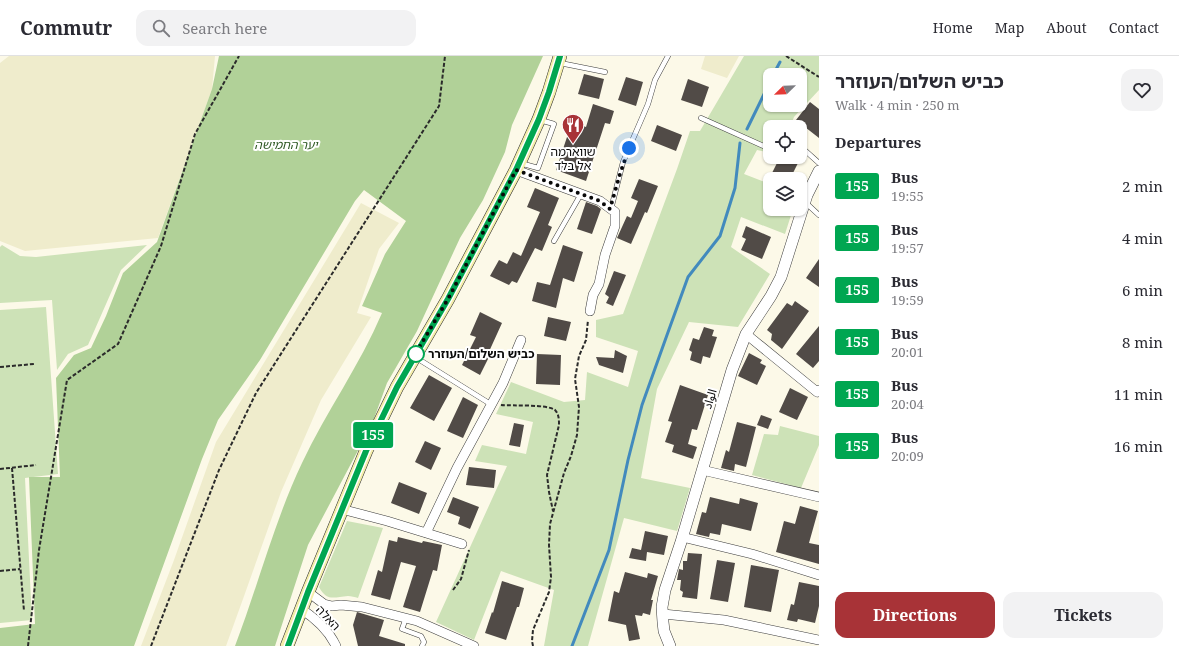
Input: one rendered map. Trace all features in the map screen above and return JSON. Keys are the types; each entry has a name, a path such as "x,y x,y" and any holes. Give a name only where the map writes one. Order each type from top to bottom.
{"main road":[{"path":"288,646 301,609 341,509 366,451 397,387 448,299 517,166 539,119 559,59"}],"street":[{"path":"517,166 600,201 615,212 614,226 605,254 599,284 593,295 590,311"},
{"name":"الواد","path":"807,197 819,171"},
{"name":"الواد","path":"670,646 664,631 663,614 665,590 732,370 746,334 771,296 781,277 801,216"},
{"path":"746,334 817,392 819,390"},
{"path":"426,533 457,468 503,383 521,340"},
{"path":"702,470 819,497"},
{"path":"341,509 387,521 462,544"},
{"path":"682,537 752,554 819,575"},
{"path":"308,592 324,604 332,606 341,605 362,607 417,621 474,646"},
{"name":"האלה","path":"301,609 311,615 320,624 336,646"},
{"path":"663,614 724,620 819,640"}],"lane":[{"path":"610,209 623,162 648,104 655,80 668,56"},
{"path":"559,59 605,72"},
{"path":"701,118 763,146"},
{"path":"517,166 538,168 554,124 539,119"},
{"path":"807,152 819,163"},
{"path":"554,241 582,194"},
{"path":"807,204 819,215"},
{"path":"414,356 492,405"},
{"path":"406,618 402,629 421,636 424,642 422,646"}],"path":[{"path":"28,646 39,550 67,380 118,344 161,246 195,134 239,56"},
{"path":"152,646 219,470 256,393 439,106 445,56"},
{"path":"786,56 819,77"},
{"path":"533,646 533,630 549,592 551,577 549,545 550,524 564,473 577,435 579,407 575,379 579,356 586,340 590,311"},
{"path":"0,367 34,364"},
{"path":"492,405 548,406 555,410 559,417 559,425 547,475 553,512"},
{"path":"0,469 36,465"},
{"path":"12,468 24,611"},
{"path":"453,590 461,579 470,545 462,544"},
{"path":"0,571 20,569"}],"shaded area":[{"path":"9,56 215,56 212,89 158,238 25,251 0,241 0,63"},
{"path":"705,56 739,56 727,78 701,69"},
{"path":"361,203 399,223 379,249 357,313 371,317 321,400 281,492 226,646 141,646 174,560 216,442"}],"green space":[{"name":"יער החמישה","path":"219,56 543,56 512,125 505,152 483,200 460,238 417,331 387,383 372,424 308,545 275,646 235,646 292,485 311,444 364,351 382,313 362,306 385,254 406,221 364,190 355,201 260,360 218,420 202,459 134,646 0,646 0,628 35,624 29,477 60,477 56,378 74,355 91,348 106,316 123,273 157,242 212,89"},
{"path":"744,56 819,56 819,90 807,103 807,68 763,68 763,112 799,112 793,120 763,120 763,151 757,150 744,174 763,181 763,216 791,216 785,234 741,217 731,247 770,274 738,327 689,322 657,389 641,478 690,488 677,531 624,518 588,646 544,646 554,590 501,571 474,640 436,622 507,466 475,461 482,445 526,454 533,422 496,414 511,382 564,402 585,400 587,372 628,387 638,351 596,337 596,320 623,314 690,131 700,131"},
{"path":"2,245 20,256 36,257 147,245 121,270 88,345 68,354 57,370 52,300 0,303 0,247"},
{"path":"46,307 58,474 25,478 32,620 0,623 0,310"},
{"path":"780,426 819,436 819,445 801,488 752,475 764,434 778,435"},
{"path":"347,521 383,528 358,598 348,596 331,598 325,595 319,587"}],"building":[{"path":"584,74 604,79 599,99 578,94"},
{"path":"626,77 643,82 636,106 618,100"},
{"path":"688,79 709,87 702,107 681,100"},
{"path":"810,102 819,109 819,138 807,129 807,120 796,120 802,112 807,112 807,106"},
{"path":"593,104 614,111 610,124 605,123 586,181 556,170 572,122 586,127"},
{"path":"657,125 682,135 676,151 651,141"},
{"path":"776,164 798,164 794,172 772,172"},
{"path":"639,179 658,186 647,213 645,212 631,244 617,238 627,216 631,218 638,201 631,198"},
{"path":"535,188 559,198 548,225 552,227 542,251 535,248 517,283 512,281 509,285 490,276 499,260 507,264 513,252 521,256 540,212 527,207"},
{"path":"586,202 601,209 592,234 577,229"},
{"path":"746,226 771,237 762,259 741,250 746,239 742,237"},
{"path":"563,245 583,252 574,282 563,278 556,308 532,301 537,282 550,285"},
{"path":"819,259 819,287 806,278"},
{"path":"614,271 626,275 613,306 606,303 609,297 605,294"},
{"path":"795,301 809,311 782,349 771,340 772,334 767,330 787,303 792,306"},
{"path":"480,312 502,323 487,356 489,357 480,375 462,365 476,337 470,335"},
{"path":"548,317 571,322 566,341 544,336"},
{"path":"819,326 819,361 813,368 796,354"},
{"path":"704,327 714,330 712,336 717,337 710,358 703,356 701,364 690,360 692,352 689,350 693,338 699,340"},
{"path":"615,350 627,356 623,373 599,365 596,357 614,358"},
{"path":"749,353 762,360 760,363 766,366 757,385 738,376"},
{"path":"537,354 561,355 560,385 536,384"},
{"path":"429,375 452,388 434,421 410,408"},
{"path":"680,385 708,395 697,430 692,429 688,444 697,447 693,459 672,452 674,445 665,442 672,422 668,421"},
{"path":"790,388 808,397 797,420 779,412"},
{"path":"463,397 478,405 463,438 447,431"},
{"path":"761,415 772,419 768,429 757,425"},
{"path":"737,422 756,427 746,467 735,464 734,471 721,468 726,450 729,452"},
{"path":"514,423 524,425 520,447 509,445"},
{"path":"425,441 441,448 431,470 415,462"},
{"path":"469,467 496,470 494,488 466,485"},
{"path":"399,482 427,493 419,514 391,503"},
{"path":"453,497 479,507 470,529 458,524 460,517 447,512"},
{"path":"710,497 739,504 740,498 758,503 751,531 722,524 720,535 710,533 709,537 696,534 702,512 706,513"},
{"path":"800,506 818,511 809,543 819,545 819,564 776,552 784,521 795,524"},
{"path":"645,531 668,536 664,555 647,552 646,561 629,558 632,548 641,550"},
{"path":"398,537 422,543 423,541 442,545 437,571 433,570 420,612 403,607 416,566 401,562 390,600 371,595 378,570 382,572 389,540 397,542"},
{"path":"688,553 702,554 697,599 682,597 683,592 680,590 681,580 677,580 679,569 683,570 683,561 687,561"},
{"path":"717,560 735,563 728,602 710,599"},
{"path":"751,565 779,570 771,612 744,607"},
{"path":"625,572 647,578 648,573 658,576 651,600 653,600 650,615 643,613 642,616 635,615 640,639 629,641 626,625 608,621 614,591 619,593"},
{"path":"502,581 524,588 519,607 517,607 506,640 485,633 492,612 493,613"},
{"path":"799,582 819,586 819,606 815,623 798,619 797,622 787,620 791,604 794,605"},
{"path":"357,612 384,620 379,636 405,644 405,646 358,646 353,625"}],"waterway":[{"path":"777,68 780,62"},
{"path":"747,129 763,96"},
{"path":"572,646 609,550 628,460 642,405 667,335 688,277 720,236 735,188 740,143"}],"bus line":[{"name":"155","path":"288,646 308,592 366,451 397,387 448,299 516,170 539,119 560,56"}],"place":[{"name":"שווארמה אל בלד","path":"573,144"},
{"name":"כביש השלום/העוזרר","path":"416,354"}],"route":[{"path":"416,354 414,356 448,299 516,170 600,201 610,209 623,162 629,148"}]}
